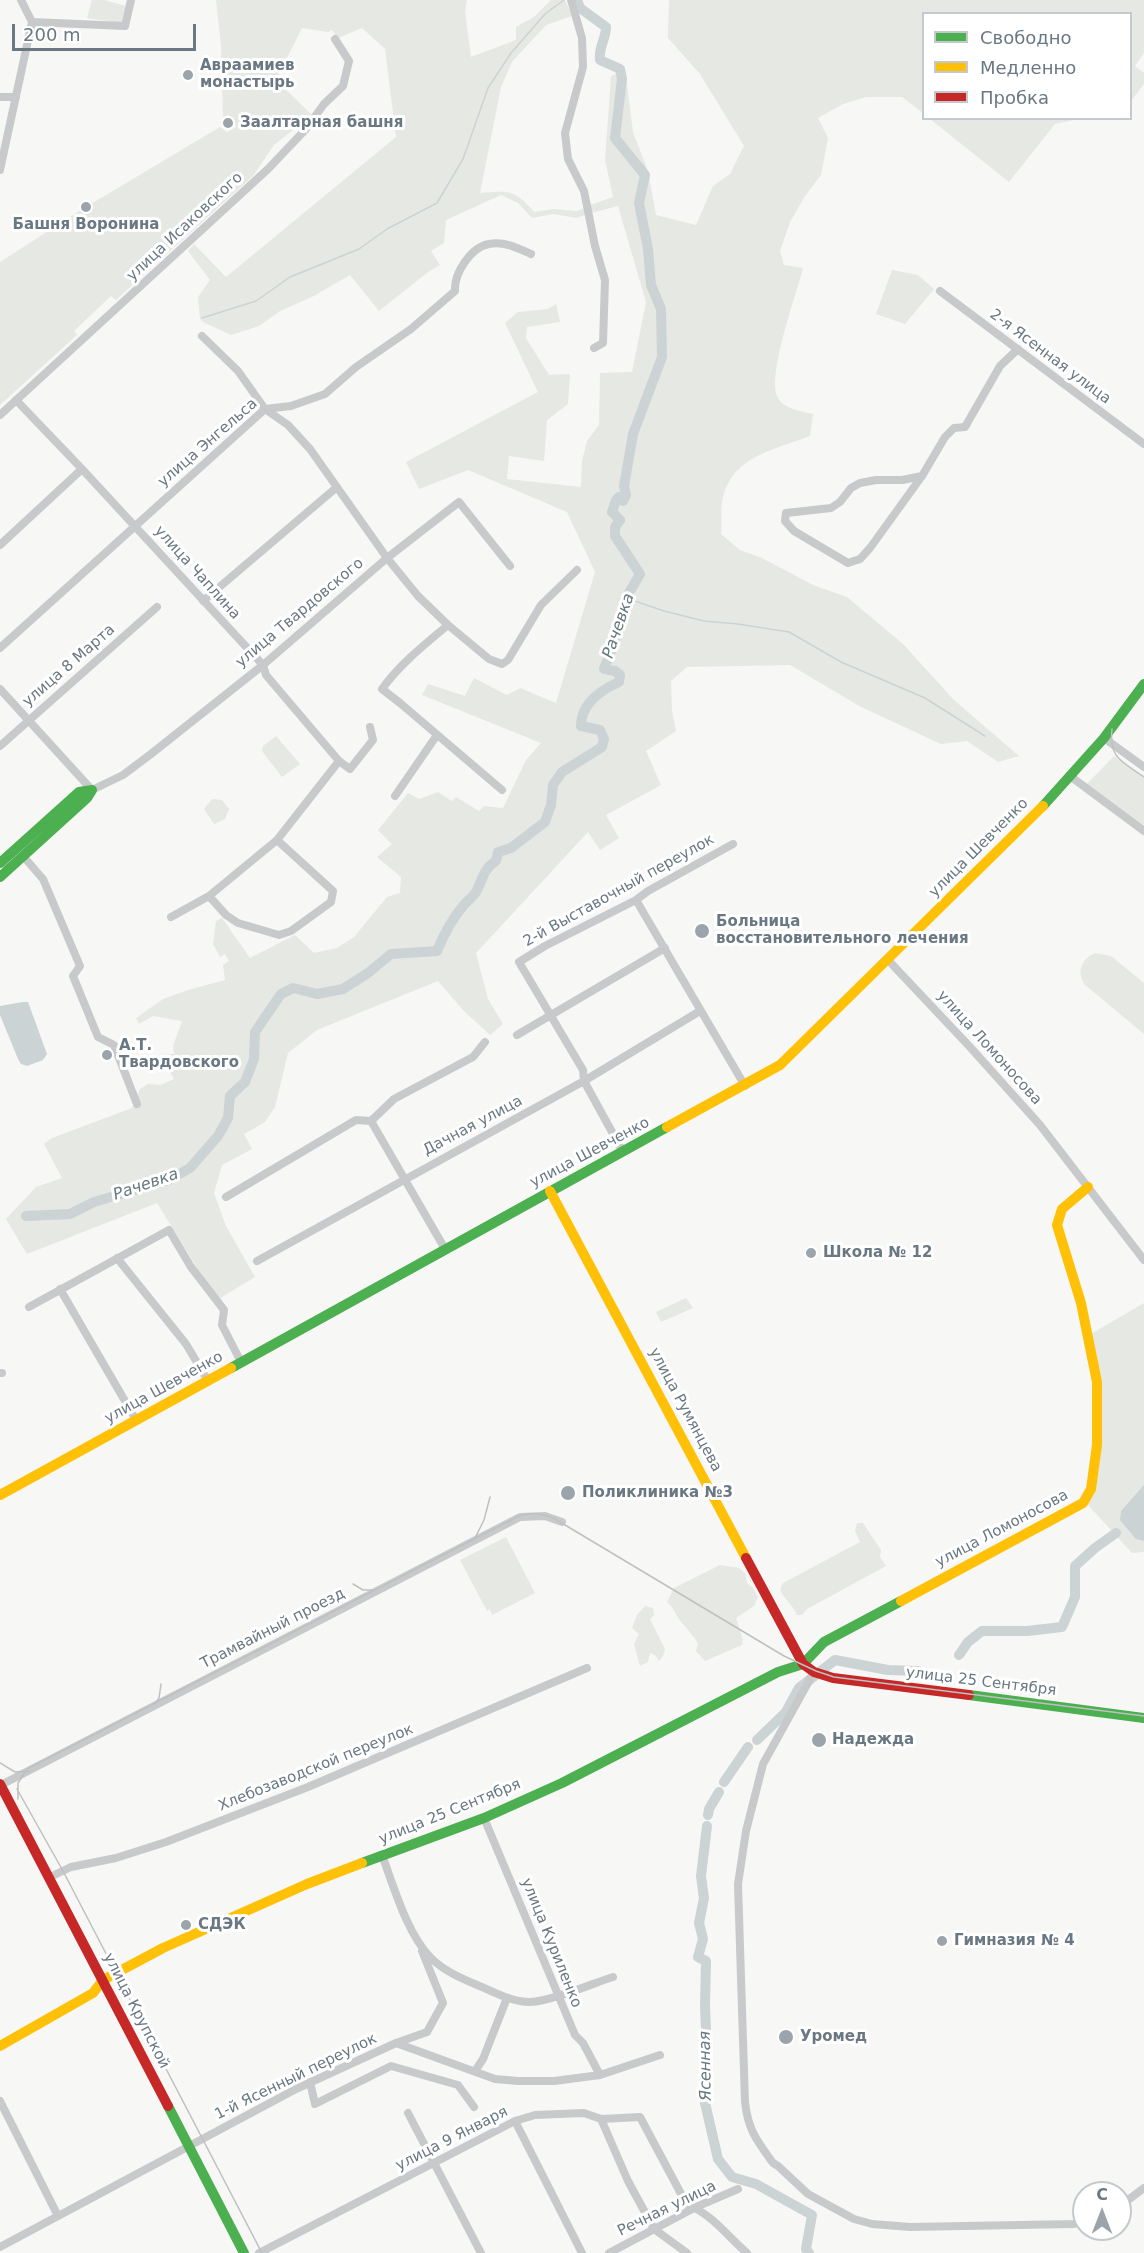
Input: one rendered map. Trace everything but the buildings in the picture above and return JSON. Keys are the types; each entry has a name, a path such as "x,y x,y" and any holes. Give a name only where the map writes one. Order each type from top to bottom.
{"main road":[{"name":"улица Шевченко","path":"0,1495 780,1065 1023,827 1112,729 1144,684"},
{"name":"улица Твардовского","path":"0,877 87,798 92,790"},
{"name":"улица Твардовского","path":"0,863 79,792 92,790"},
{"name":"улица Ломоносова","path":"803,1664 824,1642 1087,1499 1091,1489 1097,1445 1097,1382 1081,1303 1057,1225 1062,1209 1088,1187"},
{"name":"улица Румянцева","path":"550,1191 803,1664 814,1672"},
{"name":"улица 25 Сентября","path":"0,2046 93,1993 103,1980 214,1924 307,1884 484,1818 562,1783 778,1672 803,1664"},
{"name":"улица 25 Сентября","path":"814,1672 833,1678 1144,1718"},
{"name":"улица Крупской","path":"0,1784 244,2253"}],"street":[{"path":"0,170 32,21 21,0"},
{"path":"32,21 124,26 131,0"},
{"path":"572,0 582,38 583,67 565,133 568,159 584,190 595,246 605,280 603,343 594,348"},
{"name":"улица Исаковского","path":"0,416 268,169 306,129 324,104 343,86 349,61 335,39"},
{"path":"0,97 16,97"},
{"name":"улица Энгельса","path":"0,648 265,409 291,406 325,394 356,367 411,329 455,291 454,280 466,259 488,244 510,245 531,254"},
{"name":"2-я Ясенная улица","path":"940,291 1144,444"},
{"path":"202,336 238,371 265,409 288,425 310,449 387,558 418,596 489,659 502,664 508,660 541,605 577,570"},
{"path":"922,476 860,483 851,488 840,502 831,508 786,513 785,521 794,531 848,563 860,559 922,476 945,437 954,428 965,428 1000,366 1018,349"},
{"name":"улица Чаплина","path":"16,400 135,525 263,665 266,675 339,761 350,769 373,740 370,727"},
{"path":"0,545 82,469"},
{"path":"203,601 336,487"},
{"name":"улица Твардовского","path":"92,790 123,774 151,754 263,665 387,558 459,502 510,566"},
{"name":"улица 8 Марта","path":"0,746 157,607"},
{"path":"448,625 408,658 382,689 502,790"},
{"path":"0,689 92,790"},
{"path":"394,796 437,735"},
{"path":"1104,738 1144,767"},
{"path":"171,917 210,896 277,840 339,761"},
{"path":"1070,776 1144,831"},
{"path":"210,896 226,915 238,923 279,935 291,931 331,902 334,897 333,891 277,840"},
{"name":"2-й Выставочный переулок","path":"551,1015 519,962 545,946 636,900 733,844"},
{"path":"23,856 44,879 80,966 73,976 98,1037 114,1045 137,1104"},
{"path":"636,900 745,1086"},
{"path":"517,1035 665,948"},
{"name":"улица Ломоносова","path":"888,960 1040,1125 1144,1260"},
{"name":"Дачная улица","path":"257,1261 584,1081 700,1011"},
{"path":"551,1015 583,1070 584,1081 623,1152"},
{"path":"371,1121 394,1099 474,1057 485,1042"},
{"path":"226,1197 356,1119 371,1121"},
{"path":"371,1121 445,1249"},
{"path":"29,1307 169,1230 191,1267 224,1310 222,1325 241,1362"},
{"path":"117,1258 186,1344 207,1381"},
{"path":"60,1289 136,1420"},
{"name":"Трамвайный проезд","path":"0,1784 520,1517 545,1516 562,1522"},
{"name":"Хлебозаводской переулок","path":"50,1877 71,1867 116,1858 166,1842 297,1791 587,1668"},
{"path":"814,1672 763,1764 746,1831 738,1884 745,2102 747,2119 753,2136 773,2163 808,2194 837,2211 872,2224 910,2227 1072,2223"},
{"name":"улица Куриленко","path":"484,1818 575,2035 583,2043 600,2075"},
{"path":"382,1855 403,1911 443,2003 427,2032 396,2043"},
{"path":"418,1941 431,1958 454,1975 507,1998 529,2002 550,1999 613,1977"},
{"path":"475,2072 483,2059 507,1998"},
{"name":"1-й Ясенный переулок","path":"0,2247 310,2082 396,2043 495,2079 527,2081 554,2081 600,2075 660,2055"},
{"path":"310,2082 315,2104 391,2066 458,2085 474,2107"},
{"path":"0,2102 58,2216"},
{"path":"408,2113 482,2253"},
{"name":"улица 9 Января","path":"259,2253 515,2121 535,2115 584,2113 601,2119 640,2117 687,2205 696,2207 747,2253"},
{"path":"601,2119 628,2181 654,2229 687,2253"},
{"path":"515,2121 582,2253"},
{"name":"Речная улица","path":"609,2253 696,2207 738,2189"}],"shaded area":[{"path":"92,0 104,0 126,6 121,23 87,18"},
{"path":"216,0 467,0 465,11 471,57 516,40 516,27 534,17 551,0 565,0 572,16 546,25 512,62 501,87 480,193 510,193 521,199 534,212 554,209 577,211 585,208 587,214 577,218 553,214 532,218 518,203 501,195 446,220 444,243 431,251 440,265 379,311 350,275 312,297 280,311 259,326 231,335 203,322 200,319 198,297 210,280 188,251 194,244 226,277 396,137 385,49 362,28 338,38 332,30 328,32 302,28 276,80 312,115 274,145 253,176 116,300 111,296 74,331 77,335 0,405 0,262 81,210 84,214 93,208 91,204 220,127 227,132 236,127 234,118 228,115 223,117 221,46"},
{"path":"669,0 1144,0 1144,53 1135,66 1144,73 1144,84 1132,100 1132,12 922,12 922,112 902,97 866,97 843,104 818,118 828,138 821,175 790,222 780,251 784,265 803,268 779,352 775,385 777,396 783,404 792,409 813,414 810,436 770,450 746,463 728,483 722,501 721,534 740,550 762,558 813,585 847,597 903,644 954,700 1019,756 998,762 967,741 941,744 861,707 790,665 687,667 671,681 672,711 676,731 646,751 661,785 606,815 619,838 600,850 588,832 476,953 488,999 503,1024 490,1035 464,1011 438,981 317,1030 288,1053 275,1107 265,1122 244,1134 252,1149 222,1165 214,1193 226,1226 255,1277 217,1300 157,1203 27,1254 6,1219 36,1187 62,1178 44,1144 52,1138 132,1108 140,1089 148,1084 160,1085 174,1079 161,1055 174,1054 173,1046 182,1021 153,1016 139,1024 136,1018 163,999 225,980 223,965 229,961 225,954 220,957 213,944 216,921 222,918 250,958 295,935 314,953 337,948 354,937 387,897 400,893 401,877 377,857 392,844 378,830 408,793 419,799 438,792 452,801 456,797 479,811 484,806 503,808 526,760 541,743 422,695 428,684 465,696 474,678 507,695 520,688 556,703 595,572 567,512 468,470 419,489 406,462 538,392 505,323 518,312 548,309 556,304 560,322 527,327 526,338 549,375 570,374 568,404 547,420 544,461 509,456 507,479 581,487 582,461 587,441 599,425 600,373 632,372 646,302 618,206 591,213 590,205 613,197 605,160 611,76 625,70 633,132 648,171 656,215 696,225 713,186 730,174 744,146 700,74 668,38"},
{"path":"931,120 1073,120 1055,124 1009,182"},
{"path":"892,270 918,275 934,289 905,324 876,314"},
{"path":"276,736 300,764 282,777 262,751 263,746"},
{"path":"1114,756 1144,778 1144,829 1085,786"},
{"path":"212,799 222,800 229,809 225,819 214,824 204,809"},
{"path":"1095,953 1111,956 1144,983 1144,1034 1084,984 1081,975 1082,966 1086,959"},
{"path":"28,1002 47,1054 43,1060 27,1066 21,1064 18,1059 0,1015 0,1006"},
{"path":"686,1298 693,1308 661,1322 656,1312"},
{"path":"1144,1303 1144,1552 1132,1553 1088,1505 1098,1476 1100,1437 1091,1334"},
{"path":"1144,1485 1144,1541 1136,1539 1120,1520 1121,1511"},
{"path":"857,1523 863,1523 881,1550 880,1557 886,1566 807,1609 802,1615 797,1615 780,1590 783,1583 860,1542 855,1531"},
{"path":"506,1537 535,1593 492,1615 490,1609 487,1611 460,1560"},
{"path":"720,1565 739,1568 745,1573 747,1583 758,1597 754,1606 736,1618 743,1640 742,1645 705,1661 696,1651 698,1644 695,1638 667,1602 674,1588"},
{"path":"645,1606 653,1608 654,1615 650,1619 665,1649 659,1661 655,1655 650,1653 648,1662 640,1666 634,1644 639,1634 632,1628 637,1615"}],"waterway":[{"path":"202,318 256,301 290,277 359,249 387,229 437,203 463,159 488,88 511,53 545,14 564,0"},
{"name":"Рачевка","path":"26,1216 70,1214 94,1202 169,1180 190,1168 218,1136 228,1118 230,1096 245,1082 254,1059 255,1032 281,994 293,988 317,994 343,989 368,973 391,954 437,951 455,916 475,894 486,871 496,861 498,852 511,848 545,822 551,805 553,785 562,772 602,747 604,739 600,730 581,726 582,718 593,699 605,689 619,682 620,675 615,671 604,669 620,627 626,598 640,574 615,536 615,527 620,520 612,512 616,500 619,497 623,501 626,495 624,486 633,434 662,357 661,309 651,285 648,249 639,203 645,175 615,138 622,79 620,69 600,60 606,27 580,8 577,0"},
{"path":"626,598 704,621 789,632 841,662 925,698 985,736"},
{"name":"Ясенная","path":"959,1655 968,1642 982,1631 1027,1631 1062,1627 1075,1597 1075,1566 1116,1533"},
{"name":"Ясенная","path":"757,1740 786,1712 799,1688 835,1660 888,1670 918,1671"},
{"name":"Ясенная","path":"724,1782 748,1747"},
{"name":"Ясенная","path":"708,1815 719,1792"},
{"name":"Ясенная","path":"707,1826 701,1876 704,1898 699,1923 703,1939 698,1957 706,1961 707,2055 704,2081 707,2088 705,2103 718,2159 732,2177 756,2184 812,2215 806,2249 809,2253"}],"tram line":[{"path":"1112,729 1115,753 1123,763 1144,777"},
{"path":"474,1540 484,1520 490,1497"},
{"path":"18,1799 18,1783 27,1769 515,1518 530,1514 540,1514 555,1519 784,1656 834,1677 1144,1716"},
{"path":"353,1584 363,1590 376,1590"},
{"path":"155,1704 159,1698 161,1684"},
{"path":"0,1763 15,1772 30,1771"},
{"path":"17,1789 63,1871 262,2253"}],"traffic: fast":[{"path":"1043,806 1104,738 1144,684"},
{"path":"0,863 79,792 92,790"},
{"path":"0,877 87,798 92,790"},
{"path":"231,1368 667,1127"},
{"path":"362,1863 484,1818 562,1783 778,1672 803,1664 824,1642 901,1601"},
{"path":"969,1695 1144,1718"},
{"path":"168,2106 244,2253"}],"traffic: slow":[{"path":"667,1127 780,1065 1043,806"},
{"path":"901,1601 1083,1503 1091,1489 1097,1445 1097,1382 1081,1303 1057,1225 1062,1209 1088,1187"},
{"path":"550,1191 746,1558"},
{"path":"0,1495 231,1368"},
{"path":"0,2046 93,1993 103,1980 163,1948 307,1884 362,1863"}],"traffic: jam":[{"path":"746,1558 803,1664 814,1672 833,1678 969,1695"},
{"path":"0,1784 168,2106"}],"place":[{"name":"Авраамиев монастырь","path":"188,75"},
{"name":"Заалтарная башня","path":"228,123"},
{"name":"Башня Воронина","path":"86,207"},
{"name":"Больница восстановительного лечения","path":"702,931"},
{"name":"А.Т. Твардовского","path":"107,1055"},
{"name":"Школа № 12","path":"811,1253"},
{"name":"Поликлиника №3","path":"568,1493"},
{"name":"Надежда","path":"819,1740"},
{"name":"СДЭК","path":"186,1925"},
{"name":"Гимназия № 4","path":"942,1941"},
{"name":"Уромед","path":"786,2037"}]}
